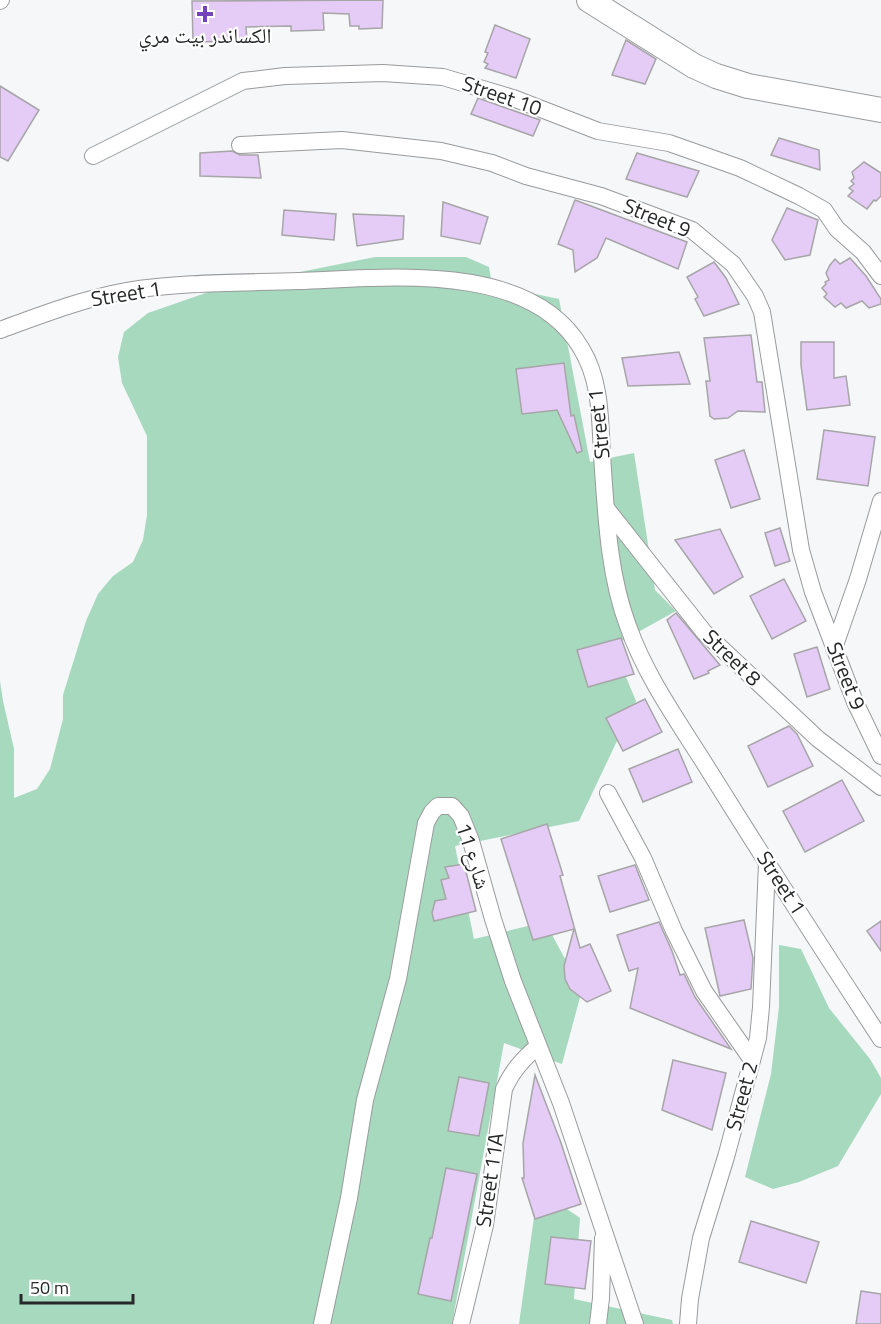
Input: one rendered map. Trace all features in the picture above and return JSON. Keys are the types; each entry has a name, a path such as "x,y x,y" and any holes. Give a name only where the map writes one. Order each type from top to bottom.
{"main road":[{"path":"597,3 694,66 716,76 748,86 881,111"}],"street":[{"name":"Street 10","path":"93,156 243,81 285,76 383,73 442,77 513,98 598,131 669,143 740,168 824,210 837,229 863,252 881,276"},
{"name":"Street 9","path":"240,146 342,140 465,155 526,176 601,196 692,230 733,264 755,296 762,312 801,550 813,592 855,702 881,756"},
{"name":"Street 1","path":"0,330 77,303 126,291 165,287 344,279 419,278 470,284 520,297 537,304 564,324 581,347 595,379 606,508 618,594 628,627 653,681 881,1039"},
{"path":"834,648 858,579 881,501"},
{"name":"Street 8","path":"606,508 704,632 818,739 881,787"},
{"path":"608,794 643,858 674,931 704,991 752,1060"},
{"name":"شارع 11","path":"322,1324 349,1198 365,1100 398,979 426,823 438,806 452,806 461,816 471,841 510,970 561,1103 635,1324"},
{"name":"Street 2","path":"688,1324 701,1238 726,1157 758,1038 767,863"},
{"name":"Street 11A","path":"461,1324 484,1224 504,1089 521,1062 538,1046"},
{"path":"598,1324 603,1232"}],"green space":[{"path":"375,257 466,257 489,267 492,285 559,299 590,462 634,453 655,590 676,611 613,646 636,701 579,821 455,846 474,939 545,922 582,990 562,1064 504,1043 452,1324 0,1324 0,681 14,749 14,798 37,789 50,769 63,719 63,695 86,621 98,594 113,576 133,562 143,540 147,515 147,436 122,383 118,357 124,332 148,313 220,288"},
{"path":"779,945 801,949 829,1008 870,1059 881,1078 881,1094 838,1166 799,1182 773,1189 745,1177 771,1074 779,1007"},
{"path":"538,1189 580,1218 574,1299 672,1320 673,1324 519,1324"}],"building":[{"path":"383,0 382,28 359,29 359,26 350,26 349,14 323,13 324,30 291,31 291,26 246,27 247,41 193,42 192,1"},
{"path":"495,25 530,39 516,78 485,68 488,64 484,62 488,53 485,52"},
{"path":"626,40 656,59 645,84 612,75"},
{"path":"0,86 39,110 8,161 0,157"},
{"path":"478,98 540,120 533,136 471,114"},
{"path":"779,138 819,150 820,170 771,155"},
{"path":"232,151 240,155 258,155 261,178 200,176 200,153"},
{"path":"637,153 699,171 687,197 626,179"},
{"path":"864,162 881,173 881,196 876,201 874,200 867,209 848,196 853,191 849,188 854,184 851,181 854,178 852,172"},
{"path":"575,200 687,242 678,269 606,238 597,258 575,272 573,250 558,244"},
{"path":"443,202 488,217 480,244 441,236"},
{"path":"787,208 818,220 810,255 785,260 772,240"},
{"path":"284,210 336,214 334,240 282,235"},
{"path":"353,214 404,216 403,239 357,246"},
{"path":"850,258 866,276 881,299 881,304 869,308 862,301 846,308 841,303 835,307 824,297 827,294 822,288 829,280 826,273 830,265 835,259 840,264"},
{"path":"714,262 726,278 739,304 704,316 695,299 698,297 687,277"},
{"path":"751,335 757,382 762,382 765,412 738,411 728,418 714,419 710,416 706,381 710,381 704,338"},
{"path":"801,342 834,342 834,378 846,376 850,405 807,410 801,365"},
{"path":"679,352 690,384 628,386 622,358"},
{"path":"564,363 571,416 574,415 582,451 577,453 557,410 522,414 516,369"},
{"path":"824,430 875,437 868,486 817,479"},
{"path":"744,450 760,499 731,508 715,460"},
{"path":"780,528 790,561 775,566 765,533"},
{"path":"720,529 743,577 714,594 675,540"},
{"path":"784,579 806,621 772,639 750,596"},
{"path":"676,613 720,665 708,671 709,673 694,679 667,620"},
{"path":"621,638 634,674 588,687 577,650"},
{"path":"817,647 830,689 807,697 794,654"},
{"path":"645,699 662,732 623,751 606,718"},
{"path":"789,726 797,734 813,766 768,787 748,746"},
{"path":"678,749 692,782 643,802 629,769"},
{"path":"842,780 864,821 805,852 783,811"},
{"path":"547,824 563,875 560,876 580,948 590,944 611,991 587,1002 570,989 565,979 564,966 574,929 533,940 501,839"},
{"path":"464,864 476,911 434,921 432,913 435,901 446,899 441,880 449,878 445,867"},
{"path":"635,865 649,900 610,912 598,876"},
{"path":"744,920 753,958 751,989 720,996 705,928"},
{"path":"881,921 881,951 867,931"},
{"path":"659,922 680,975 684,974 695,997 731,1049 630,1008 638,968 629,971 617,935"},
{"path":"673,1060 726,1073 712,1130 662,1110"},
{"path":"535,1075 581,1204 535,1219 522,1178 524,1178 523,1143"},
{"path":"459,1077 489,1083 479,1136 448,1131"},
{"path":"446,1168 477,1174 451,1301 418,1294"},
{"path":"751,1221 819,1242 806,1283 739,1262"},
{"path":"551,1237 591,1241 585,1289 545,1284"},
{"path":"861,1291 881,1294 881,1324 856,1324"}],"place":[{"name":"الكساندر بيت مري","path":"205,14"}]}
